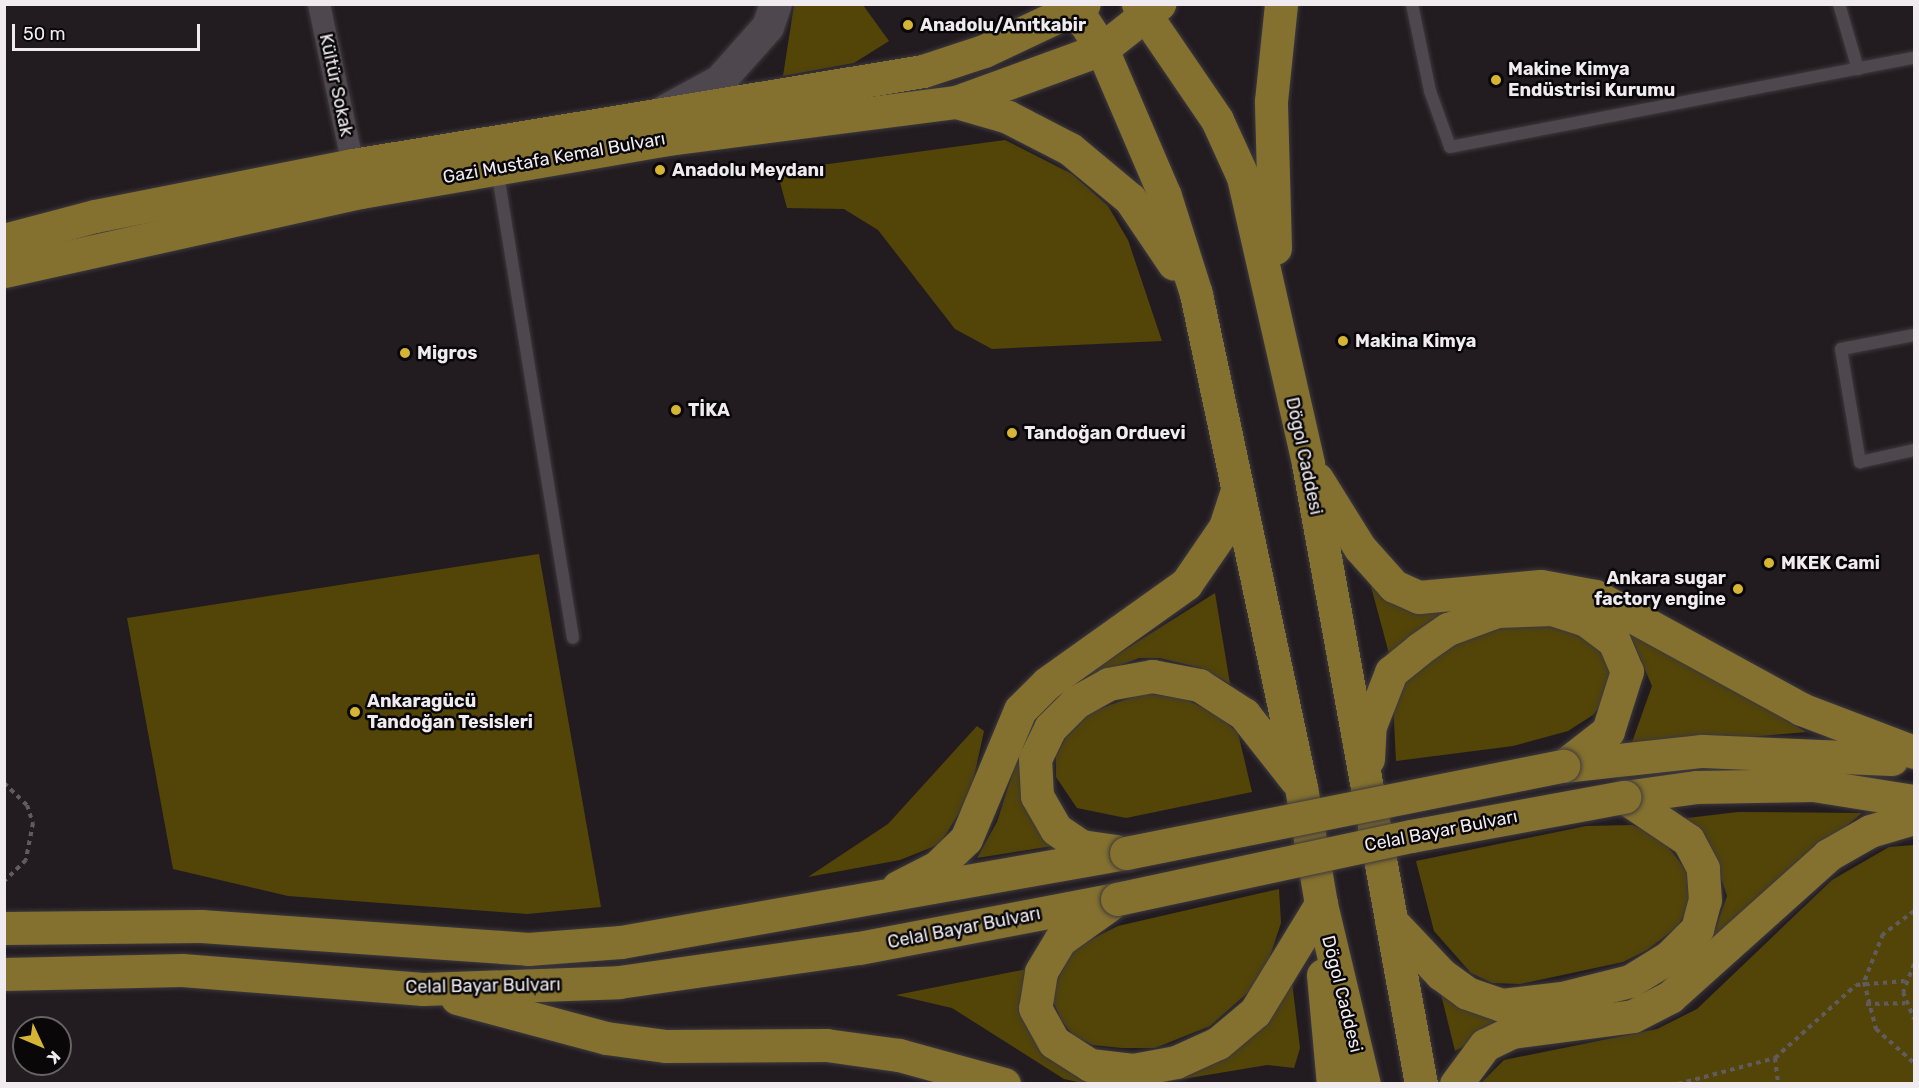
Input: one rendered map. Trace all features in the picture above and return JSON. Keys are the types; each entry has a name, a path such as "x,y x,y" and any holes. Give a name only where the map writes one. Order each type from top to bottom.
{"main road":[{"path":"663,112 720,81 768,27 776,4"},
{"path":"1276,328 1271,101 1281,4"},
{"name":"Gazi Mustafa Kemal Bulvarı","path":"4,240 95,216 353,165 663,112 923,71 1078,7"},
{"name":"Dögol Caddesi","path":"1078,7 1102,49 1165,196 1196,294 1301,787 1321,904 1364,1083"},
{"name":"Dögol Caddesi","path":"1102,49 1148,8 1217,120 1243,177 1308,464 1365,793 1421,1083"},
{"name":"Gazi Mustafa Kemal Bulvarı","path":"4,271 105,245 496,168 667,139 956,102 1102,49"},
{"path":"956,102 1039,130 1106,176 1136,207 1196,294"},
{"path":"1308,464 1360,548 1394,586 1419,597 1540,586 1595,596 1801,709 1914,752"},
{"path":"870,902 937,867 966,839 1020,710 1047,683 1186,584 1225,527 1237,490"},
{"path":"1365,793 1370,726 1391,672 1448,629 1497,611 1552,609 1586,620 1614,641 1627,671 1608,731 1563,766"},
{"path":"1126,853 1081,846 1056,829 1037,796 1035,759 1050,728 1076,702 1108,684 1152,676 1199,685 1244,714 1301,787"},
{"name":"Celal Bayar Bulvarı","path":"4,928 201,926 528,949 621,942 870,902 1563,766 1702,751 1914,761"},
{"name":"Celal Bayar Bulvarı","path":"4,974 182,969 423,989 619,982 859,948 1117,900 1411,836 1697,786 1813,785 1914,801"},
{"path":"1391,921 1450,980 1502,1005 1562,998 1630,981 1669,957 1697,929 1705,900 1703,868 1688,840 1624,797"},
{"path":"1456,1083 1485,1044 1512,1032 1633,1016 1670,997 1828,855 1870,831 1914,818"},
{"path":"1117,900 1060,940 1041,972 1035,1008 1054,1042 1090,1065 1132,1070 1176,1062 1218,1043 1256,1012 1321,904"},
{"name":"Dögol Caddesi","path":"1321,904 1333,1083"},
{"name":"Dögol Caddesi","path":"1391,921 1448,1083"},
{"path":"423,989 606,1038 666,1046 826,1045 899,1055 1004,1083"}],"street":[{"name":"Kültür Sokak","path":"319,4 353,165"}],"lane":[{"path":"1412,4 1430,91 1450,147 1914,58"},
{"path":"1839,4 1858,69"},
{"path":"496,168 573,638"},
{"path":"1914,335 1841,348 1860,462 1914,450"}],"path":[{"path":"4,783 27,805 33,823 26,860 4,881"},
{"path":"1914,911 1882,934 1870,957 1865,984 1866,1004 1876,1029 1914,1063"},
{"path":"1914,964 1905,981 1905,1003 1914,1019"},
{"path":"1678,1083 1775,1058 1857,985 1905,981"},
{"path":"1866,1004 1905,1003"},
{"path":"1775,1058 1778,1083"}],"shaded area":[{"path":"794,5 863,5 889,41 854,63 783,76"},
{"path":"1005,140 1072,174 1108,206 1128,240 1162,341 992,349 955,329 878,230 844,209 787,208 777,171"},
{"name":"Ankaragücü Tandoğan Tesisleri","path":"539,554 601,907 527,914 288,896 173,869 127,618"},
{"path":"1369,579 1440,611 1442,618 1391,661"},
{"path":"1215,593 1230,684 1201,668 1160,658 1139,658 1092,676 1088,673"},
{"path":"1521,624 1554,625 1584,635 1612,662 1607,697 1593,715 1568,731 1513,746 1396,761 1393,702 1416,664 1481,630"},
{"path":"1636,631 1806,732 1630,748 1652,686 1631,637"},
{"path":"1144,693 1185,699 1217,714 1238,733 1252,792 1126,818 1077,808 1056,777 1056,756 1067,735 1085,714"},
{"path":"977,726 984,731 970,795 940,844 900,860 808,877 888,824"},
{"path":"1016,762 1022,763 1053,846 977,858 997,822"},
{"path":"1738,812 1862,813 1780,880 1676,985 1609,1012 1510,1021 1455,1051 1438,982 1460,1002 1491,1014 1507,1014 1623,1001 1677,978 1709,947 1727,896 1712,851 1679,819"},
{"path":"1632,825 1659,835 1692,878 1692,903 1677,927 1647,950 1623,962 1520,984 1492,983 1471,973 1434,931 1416,861 1586,826"},
{"path":"1914,845 1914,1083 1481,1083 1504,1060 1657,1029 1697,1009 1832,880 1889,847"},
{"path":"1279,889 1281,923 1262,980 1210,1026 1155,1048 1122,1048 1093,1045 1074,1036 1061,1020 1053,1001 1055,983 1076,947 1118,926"},
{"path":"1032,968 1027,1013 1148,1081 1292,982 1300,1048 1294,1068 1267,1065 1159,1083 1082,1083 1064,1079 952,1008 896,995"}],"place":[{"name":"Anadolu/Anıtkabir","path":"908,25"},
{"name":"Makine Kimya Endüstrisi Kurumu","path":"1496,80"},
{"name":"Anadolu Meydanı","path":"660,170"},
{"name":"Makina Kimya","path":"1343,341"},
{"name":"Migros","path":"405,353"},
{"name":"TİKA","path":"676,410"},
{"name":"Tandoğan Orduevi","path":"1012,433"},
{"name":"MKEK Cami","path":"1769,563"},
{"name":"Ankara sugar factory engine","path":"1738,589"},
{"name":"Ankaragücü Tandoğan Tesisleri","path":"355,712"}]}
